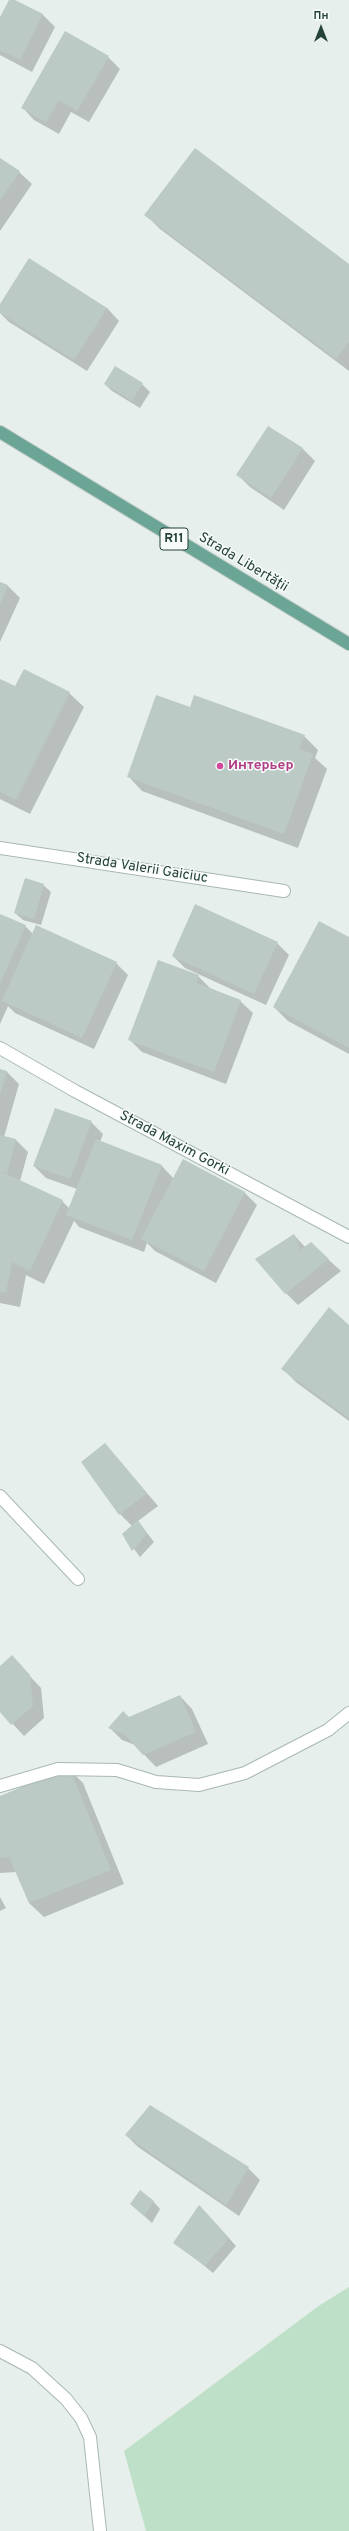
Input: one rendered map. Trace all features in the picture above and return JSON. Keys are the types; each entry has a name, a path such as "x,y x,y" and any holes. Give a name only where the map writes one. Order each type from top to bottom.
{"main road":[{"name":"Strada Libertății","path":"0,432 349,644"}],"street":[{"name":"Strada Valerii Gaiciuc","path":"0,848 284,891"},
{"name":"Strada Maxim Gorki","path":"0,1048 75,1091 349,1237"},
{"path":"0,1496 78,1579"},
{"path":"0,1786 58,1769 117,1770 156,1782 199,1785 245,1773 328,1730 349,1713"},
{"path":"0,2351 32,2368 66,2399 81,2418 90,2437 100,2531"}],"green space":[{"path":"349,2287 349,2531 146,2531 124,2451 320,2305"}],"building":[{"path":"9,0 15,0 43,14 20,60 0,50 0,17"},
{"path":"65,31 109,56 77,111 59,100 46,122 21,108"},
{"path":"195,148 349,264 349,342 336,359 144,215"},
{"path":"0,158 20,171 0,201"},
{"path":"29,258 107,308 74,360 0,313 0,304"},
{"path":"115,366 143,383 132,401 104,384"},
{"path":"268,426 303,448 271,498 236,475"},
{"path":"0,582 8,585 0,604"},
{"path":"24,669 70,692 16,800 0,792 0,679 15,686"},
{"name":"Интерьер","path":"156,695 190,707 194,695 305,735 299,749 313,754 284,834 127,777"},
{"path":"25,878 44,884 34,919 14,913"},
{"path":"195,904 278,942 254,994 172,956"},
{"path":"0,914 26,925 0,984"},
{"path":"319,921 349,937 349,1048 273,1007"},
{"path":"36,925 117,962 82,1038 2,1001"},
{"path":"158,960 199,975 196,983 241,1000 214,1072 128,1040"},
{"path":"0,1069 7,1071 0,1095"},
{"path":"55,1108 92,1121 70,1179 33,1166"},
{"path":"0,1135 16,1139 7,1173 0,1171"},
{"path":"96,1139 162,1165 132,1240 66,1215"},
{"path":"183,1159 245,1192 204,1271 141,1239"},
{"path":"0,1171 63,1200 30,1271 12,1262 6,1293 0,1292"},
{"path":"294,1234 300,1250 311,1242 329,1259 285,1294 255,1259"},
{"path":"329,1307 349,1325 349,1418 281,1369"},
{"path":"105,1443 147,1493 119,1515 81,1462"},
{"path":"138,1520 147,1534 132,1551 122,1534"},
{"path":"12,1655 30,1675 33,1706 11,1725 0,1712 0,1666"},
{"path":"180,1695 196,1732 143,1755 124,1734 108,1728 123,1711 129,1717"},
{"path":"69,1767 111,1870 29,1903 9,1857 0,1858 0,1796"},
{"path":"150,2105 249,2167 226,2205 125,2135"},
{"path":"140,2190 154,2201 144,2216 130,2204"},
{"path":"199,2205 229,2238 205,2266 173,2243"}],"place":[{"name":"Интерьер","path":"220,766"}]}
